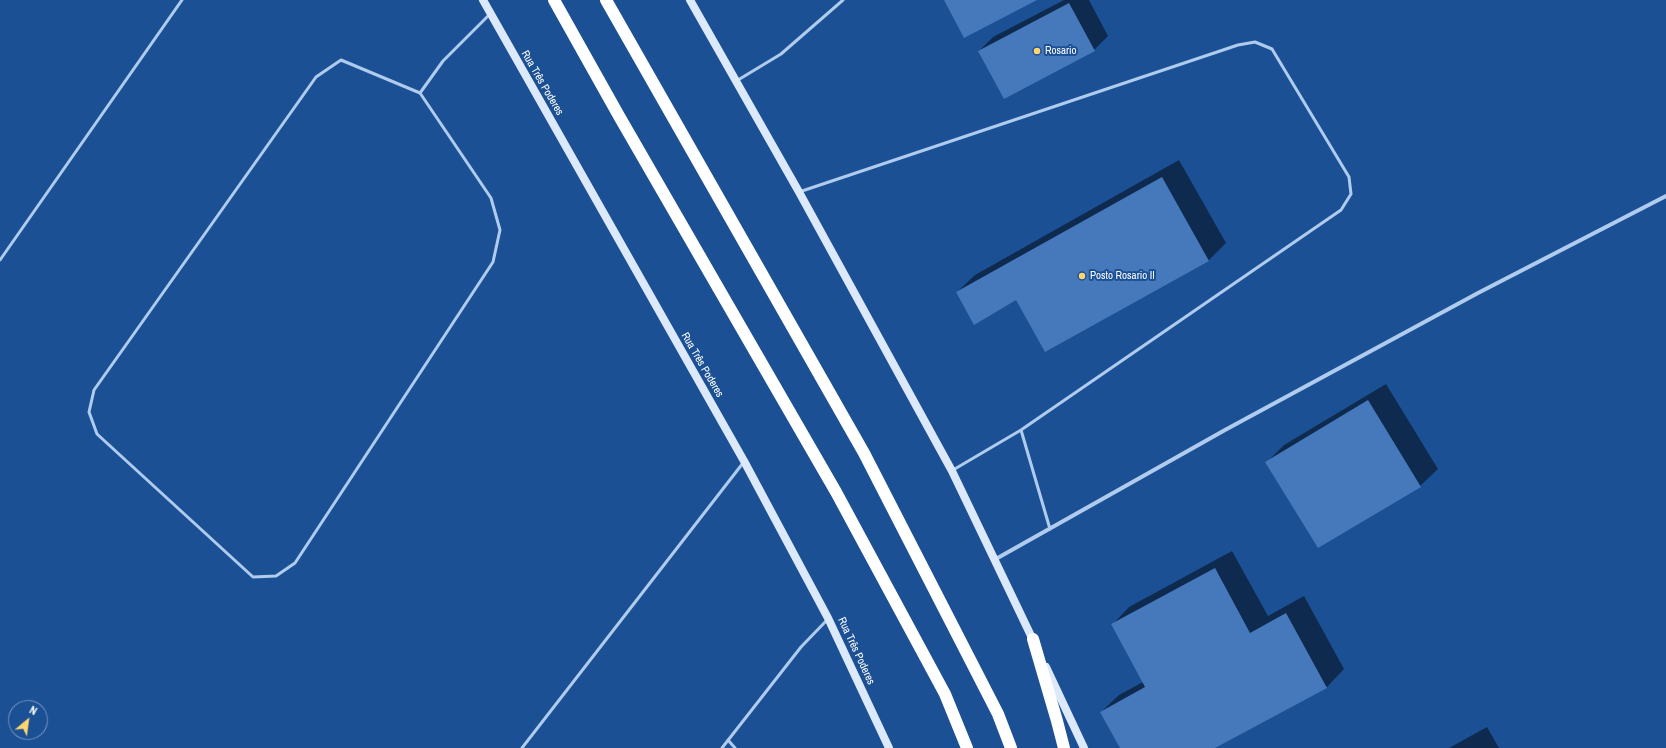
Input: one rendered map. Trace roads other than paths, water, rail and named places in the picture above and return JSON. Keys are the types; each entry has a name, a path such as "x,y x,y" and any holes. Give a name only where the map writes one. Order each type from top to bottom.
{"highway":[{"path":"554,0 619,116 836,492 945,694 967,748"},
{"path":"606,0 864,454 998,714 1011,748"},
{"path":"1033,639 1064,748"}],"street":[{"name":"Rua Três Poderes","path":"483,0 744,461 828,618 889,748"},
{"path":"690,0 799,192 952,471 1084,748"},
{"path":"994,560 1225,430 1471,296 1666,196"}],"lane":[{"path":"0,260 182,0"},
{"path":"736,81 781,54 843,0"},
{"path":"420,93 443,61 490,14"},
{"path":"799,192 1238,45 1255,42 1272,49 1349,177 1350,194 1341,210 1021,430 952,471"},
{"path":"341,60 420,93 491,198 500,230 493,262 294,564 276,576 253,577 97,434 89,412 94,390 316,77 341,60"},
{"path":"1021,430 1050,529"},
{"path":"522,748 744,461"},
{"path":"722,748 801,647 828,618"},
{"path":"728,740 735,748"}],"place":[{"name":"Rosario","path":"1037,51"},
{"name":"Posto Rosario II","path":"1082,276"}]}
